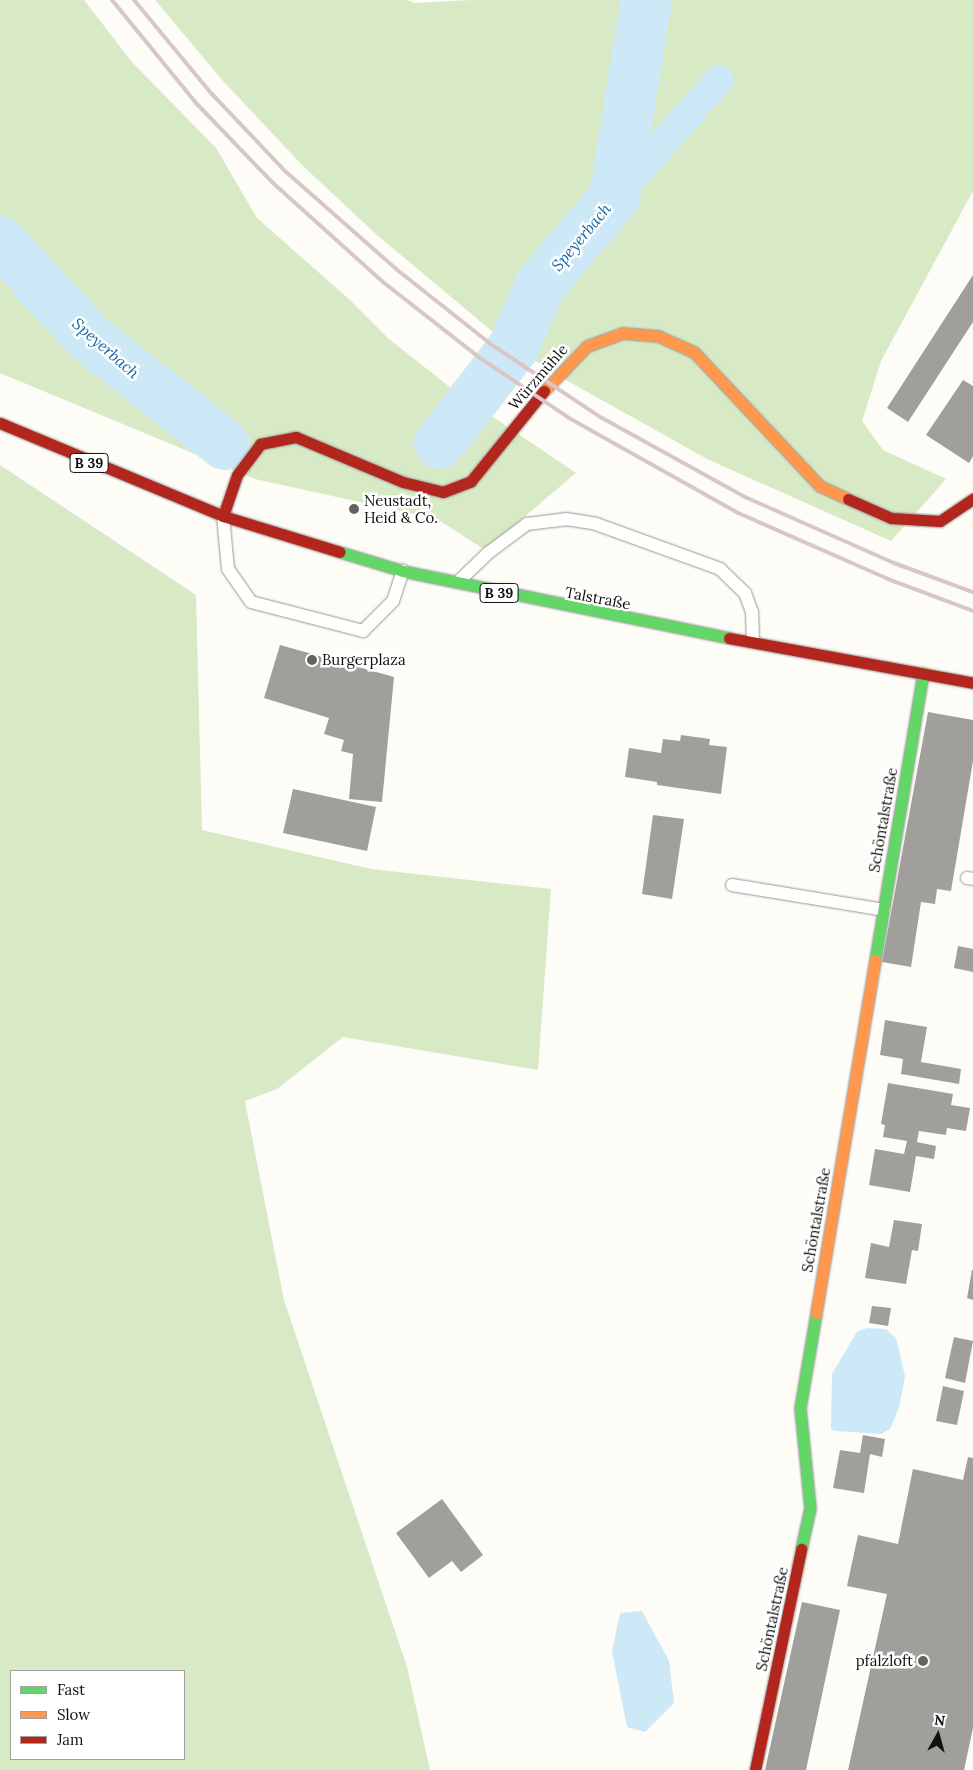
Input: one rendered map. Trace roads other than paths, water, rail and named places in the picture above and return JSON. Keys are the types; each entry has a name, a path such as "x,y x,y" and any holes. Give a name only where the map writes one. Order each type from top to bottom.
{"street":[{"name":"Würzmühle","path":"223,516 238,475 260,444 296,437 403,482 443,492 470,481 563,369 587,346 622,334 658,336 694,352 820,486 891,518 940,522 973,499"},
{"name":"B 39","path":"0,423 18,433 223,516"},
{"name":"Talstraße","path":"223,516 403,571 456,584 973,683"},
{"name":"Schöntalstraße","path":"754,1770 810,1508 800,1408 923,673"}],"lane":[{"path":"223,516 228,569 251,602 363,631 393,601 403,571"},
{"path":"456,584 488,553 527,524 566,518 596,524 720,569 745,593 752,612 753,642"},
{"path":"732,885 884,910"}],"water":[{"path":"867,1328 886,1329 896,1338 905,1376 899,1408 890,1429 881,1434 836,1431 831,1429 832,1374 857,1332"},
{"path":"642,1611 669,1661 674,1703 645,1732 627,1727 612,1651 620,1613"}],"waterway":[{"name":"Speyerbach","path":"439,443 513,347 540,284 614,197 646,0"},
{"path":"614,197 719,80"},
{"name":"Speyerbach","path":"0,241 88,337 224,444"}],"railway":[{"path":"112,0 196,103 273,183 383,282 480,358 569,418 738,513 888,579 973,611"},
{"path":"134,0 211,93 285,171 396,269 492,345 602,418 745,497 894,563 973,592"}],"place":[{"name":"Neustadt, Heid & Co.","path":"354,509"},
{"name":"Burgerplaza","path":"312,660"},
{"name":"pfalzloft","path":"923,1661"}]}
